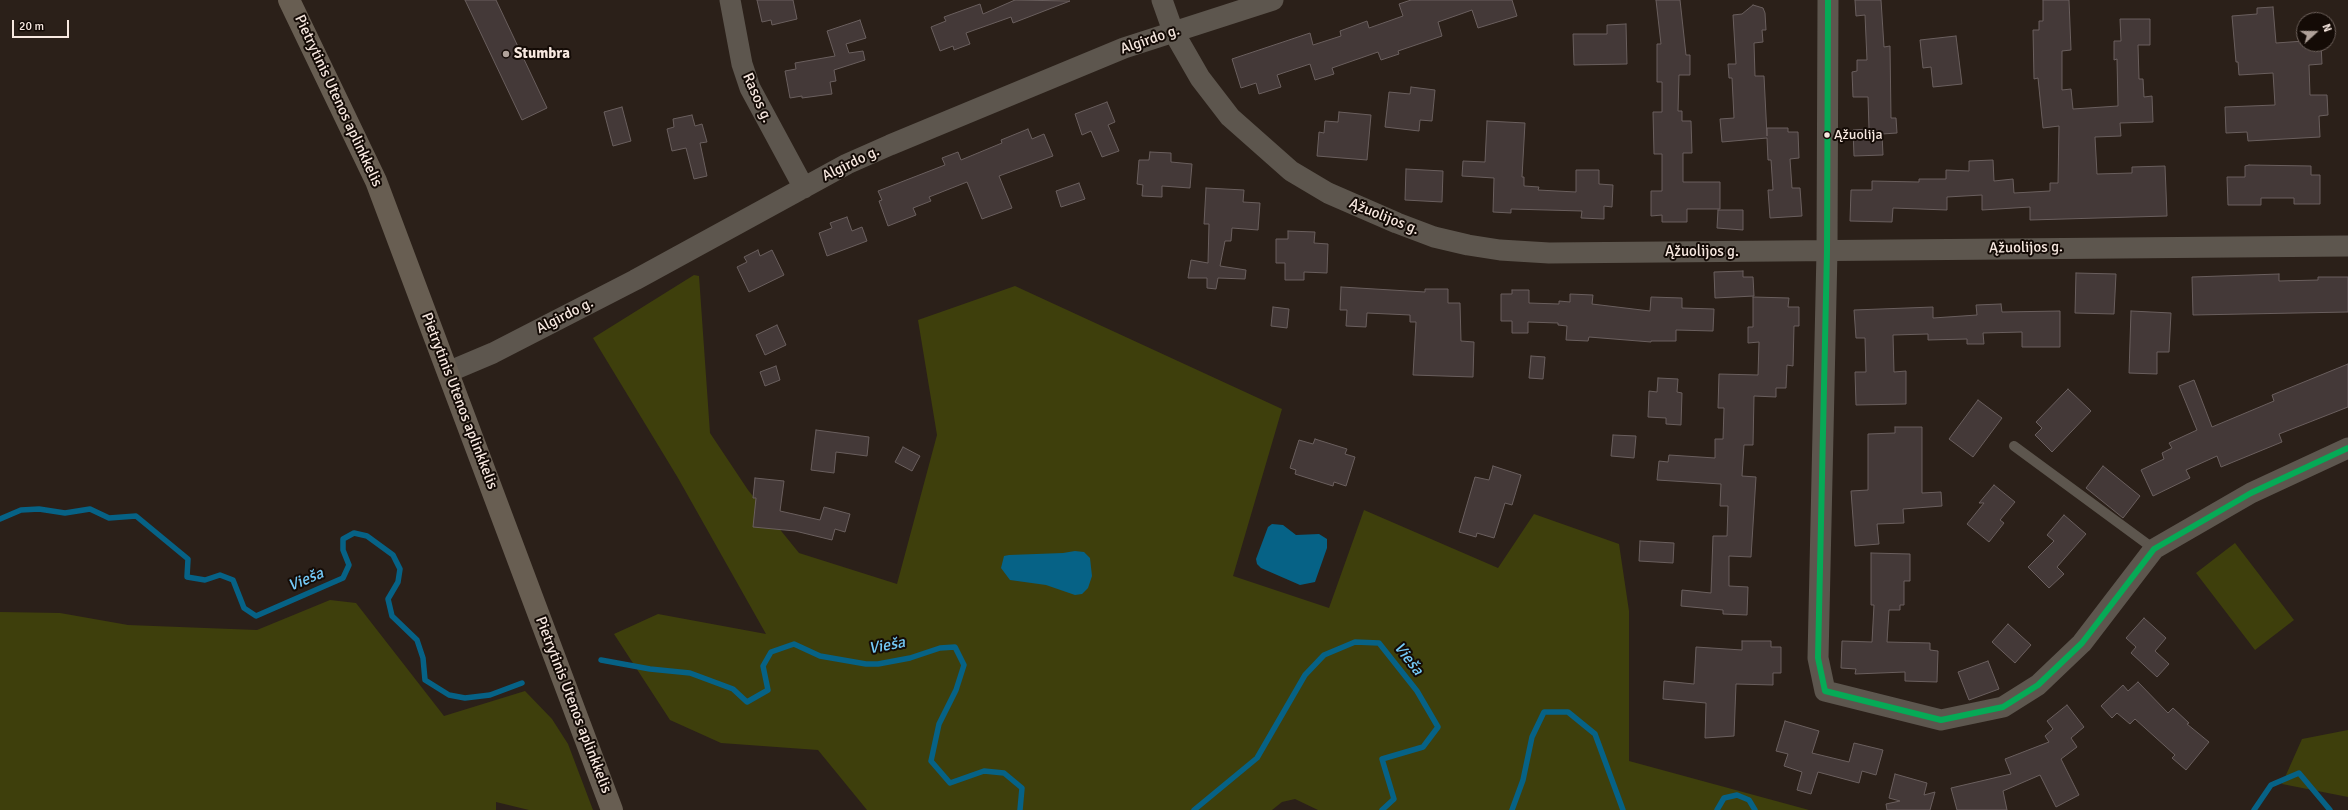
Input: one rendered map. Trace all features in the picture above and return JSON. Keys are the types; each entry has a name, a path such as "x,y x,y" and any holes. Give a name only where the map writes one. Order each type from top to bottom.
{"highway":[{"name":"Pietrytinis Utenos aplinkkelis","path":"289,0 376,180 612,810"}],"street":[{"name":"Rasos g.","path":"730,0 742,64 750,88 804,188"},
{"name":"Ąžuolijos g.","path":"1162,0 1173,31 1200,78 1230,117 1291,171 1328,193 1434,237 1500,250 1549,253 2348,246"},
{"name":"Algirdo g.","path":"448,372 506,346 854,161 980,106 1124,48 1273,0"},
{"path":"1828,0 1827,251 1818,658 1825,691 1941,720 2003,707 2038,685 2082,643 2154,549 2251,493 2348,448"}],"lane":[{"path":"2014,446 2154,549"}],"shaded area":[{"path":"694,275 699,276 710,433 748,490 799,553 897,584 937,435 918,320 1015,286 1282,409 1233,576 1329,608 1364,510 1498,568 1534,514 1619,544 1629,611 1629,761 1809,810 1318,810 1295,799 1282,802 1272,810 867,810 818,750 721,743 670,720 614,634 658,614 766,634 678,478 593,338"},
{"path":"2235,543 2294,620 2255,650 2196,573"},
{"path":"330,600 356,603 444,716 525,691 552,719 568,744 593,810 529,810 496,802 496,810 0,810 0,612 60,613 128,625 257,630"},
{"path":"2348,730 2348,797 2282,784 2302,739"}],"water":[{"path":"1272,524 1283,525 1296,535 1319,534 1327,539 1327,548 1315,582 1300,585 1261,568 1257,564 1256,559 1268,527"},
{"path":"1075,551 1084,552 1090,558 1092,576 1088,588 1082,594 1075,595 1046,585 1010,580 1001,568 1004,556"}],"building":[{"name":"Stumbra","path":"465,0 496,0 547,108 522,120"},
{"path":"757,0 793,0 797,19 772,25 771,20 762,22"},
{"path":"1015,0 1070,1 1013,23 1011,17 966,33 970,44 954,50 953,46 940,51 931,27 946,21 944,17 980,4 983,14"},
{"path":"1411,0 1512,0 1517,16 1478,28 1472,10 1438,22 1442,36 1398,51 1399,54 1381,60 1378,52 1332,68 1334,74 1315,80 1310,64 1277,75 1281,87 1259,94 1256,83 1241,88 1232,59 1310,33 1313,45 1341,36 1340,31 1367,21 1369,28 1403,16 1399,4"},
{"path":"1656,0 1680,0 1686,55 1690,55 1690,75 1679,75 1678,111 1682,111 1682,121 1691,121 1692,153 1683,153 1683,182 1720,182 1720,209 1687,209 1687,222 1662,222 1662,215 1651,216 1651,191 1662,191 1662,154 1654,154 1653,112 1662,112 1662,82 1657,82 1657,44 1661,44"},
{"path":"1855,0 1881,0 1884,47 1890,46 1891,118 1896,118 1897,133 1882,134 1883,155 1854,156 1853,130 1869,129 1868,97 1853,97 1852,72 1857,71 1857,60 1867,60 1865,15 1856,16"},
{"path":"2043,0 2069,0 2071,50 2062,51 2062,90 2071,89 2073,109 2118,106 2117,59 2114,60 2114,41 2121,41 2120,19 2150,19 2150,45 2138,45 2139,79 2143,79 2144,97 2152,96 2153,122 2120,123 2121,136 2095,137 2097,174 2132,173 2132,167 2165,166 2167,216 2030,220 2030,207 1982,210 1982,195 1947,197 1947,210 1893,208 1892,222 1850,221 1851,190 1872,190 1872,181 1919,182 1919,179 1946,179 1946,170 1969,171 1969,161 1993,160 1994,181 2013,179 2014,193 2050,191 2050,183 2058,183 2059,126 2043,128 2038,78 2034,79 2033,30 2039,30 2039,21 2043,21"},
{"path":"1753,5 1763,8 1765,13 1766,30 1762,30 1763,42 1754,43 1755,76 1764,76 1767,136 1767,128 1788,128 1788,132 1798,132 1799,158 1790,159 1792,188 1800,188 1802,216 1770,218 1768,190 1773,190 1771,160 1768,160 1767,138 1722,142 1720,119 1734,118 1732,78 1729,78 1728,64 1736,64 1733,15 1742,14"},
{"path":"2273,7 2276,43 2296,42 2296,52 2321,52 2322,64 2309,65 2310,95 2327,95 2328,115 2319,116 2320,137 2248,141 2247,132 2226,133 2225,107 2275,105 2273,73 2239,75 2238,62 2236,62 2232,16 2257,14 2257,8"},
{"path":"860,20 866,38 846,44 849,53 863,51 865,60 834,70 836,81 830,82 832,94 790,98 785,71 796,69 795,63 835,56 827,31"},
{"path":"1626,24 1627,64 1574,65 1573,34 1607,34 1607,25"},
{"path":"1956,36 1962,84 1933,87 1931,67 1923,68 1920,40"},
{"path":"1411,87 1435,90 1432,121 1420,120 1419,131 1385,127 1389,92 1410,94"},
{"path":"1107,102 1115,122 1108,125 1119,151 1102,157 1091,131 1082,135 1075,114"},
{"path":"622,107 631,141 613,146 604,112"},
{"path":"1339,112 1371,115 1367,160 1317,156 1319,132 1324,133 1325,121 1338,122"},
{"path":"692,115 695,126 702,124 707,142 700,143 707,176 694,179 686,148 672,151 667,129 674,127 673,119"},
{"path":"1487,121 1525,123 1522,177 1524,177 1524,186 1539,187 1538,190 1576,192 1576,170 1599,170 1599,184 1613,185 1612,207 1604,206 1604,219 1581,218 1582,211 1511,209 1511,213 1493,212 1494,178 1462,176 1463,161 1485,162"},
{"path":"1028,129 1032,139 1044,134 1053,156 999,176 1012,208 982,219 967,182 929,197 931,201 913,208 916,215 888,226 879,201 882,200 878,191 945,165 942,158 958,152 961,160 1002,143 1001,140"},
{"path":"1150,152 1171,153 1171,162 1192,164 1190,188 1162,186 1162,197 1142,196 1143,185 1137,184 1139,160 1149,160"},
{"path":"2245,166 2311,166 2311,175 2320,175 2320,204 2294,204 2294,198 2261,198 2261,205 2228,205 2227,177 2245,177"},
{"path":"1406,169 1443,171 1442,202 1405,200"},
{"path":"1079,183 1085,199 1061,207 1056,191"},
{"path":"1206,188 1244,190 1243,202 1260,203 1258,230 1232,228 1231,241 1225,241 1220,266 1246,270 1245,279 1218,278 1216,289 1207,288 1207,278 1188,278 1191,260 1208,263 1209,224 1204,224"},
{"path":"1718,210 1743,210 1743,230 1717,228"},
{"path":"847,217 852,231 862,227 867,241 827,256 819,233 832,228 830,223"},
{"path":"1288,231 1315,232 1314,243 1328,244 1327,273 1304,272 1304,280 1285,280 1285,263 1276,263 1276,239 1288,239"},
{"path":"758,250 760,256 772,250 784,275 749,292 737,267 747,262 744,257"},
{"path":"1743,271 1743,277 1753,277 1754,296 1715,298 1714,272"},
{"path":"2076,273 2116,274 2114,314 2075,313"},
{"path":"2279,274 2279,281 2318,280 2318,277 2348,277 2348,312 2193,315 2192,277"},
{"path":"1341,287 1425,292 1425,289 1448,289 1448,303 1460,303 1461,341 1474,342 1473,377 1413,375 1416,322 1410,322 1410,315 1367,313 1366,327 1346,326 1347,310 1340,310"},
{"path":"1512,290 1529,290 1529,303 1559,304 1559,301 1570,302 1570,294 1593,295 1592,304 1650,311 1651,297 1682,298 1682,308 1714,309 1713,331 1676,330 1676,341 1651,342 1589,337 1588,341 1566,340 1567,326 1558,325 1558,323 1528,322 1528,333 1512,333 1512,321 1501,321 1501,294 1512,294"},
{"path":"1753,297 1789,298 1788,307 1799,307 1799,326 1794,326 1793,366 1787,365 1786,388 1776,388 1776,397 1754,396 1753,445 1744,445 1742,476 1756,477 1751,557 1729,556 1729,586 1748,587 1747,615 1723,614 1723,610 1681,606 1682,590 1711,593 1713,536 1727,536 1728,506 1720,506 1721,484 1657,480 1659,461 1668,462 1669,455 1715,458 1715,439 1723,439 1724,408 1718,408 1719,374 1758,375 1759,342 1748,343 1748,327 1753,327"},
{"path":"2001,304 2002,312 2060,311 2060,347 2022,347 2022,332 1983,333 1984,344 1967,344 1967,339 1928,340 1928,334 1893,335 1894,372 1906,371 1906,404 1856,405 1855,372 1866,372 1865,338 1856,338 1854,310 1933,307 1933,318 1977,315 1976,305"},
{"path":"1273,307 1289,309 1287,328 1271,326"},
{"path":"2131,311 2171,313 2169,352 2157,352 2157,374 2129,373"},
{"path":"777,325 786,345 765,355 756,335"},
{"path":"1531,356 1545,357 1543,379 1529,378"},
{"path":"2348,364 2348,407 2279,434 2282,442 2221,467 2217,456 2186,470 2190,478 2153,496 2141,470 2164,459 2162,453 2172,448 2169,443 2197,430 2179,386 2194,380 2212,427 2274,401 2272,395"},
{"path":"776,366 780,380 765,386 760,372"},
{"path":"1658,378 1678,379 1677,392 1682,393 1681,425 1666,424 1666,418 1648,417 1649,391 1657,392"},
{"path":"2068,389 2091,411 2052,452 2035,435 2042,428 2036,422"},
{"path":"1978,400 2002,418 1973,457 1949,439"},
{"path":"1895,427 1922,427 1922,493 1941,492 1942,506 1903,509 1904,523 1877,524 1879,544 1855,546 1851,491 1868,490 1868,434 1895,433"},
{"path":"816,430 869,437 867,456 836,452 834,473 811,470"},
{"path":"1613,435 1636,436 1634,458 1611,456"},
{"path":"1315,439 1347,449 1345,454 1355,457 1346,486 1334,482 1333,486 1295,474 1296,470 1290,468 1299,440 1313,444"},
{"path":"903,447 920,456 912,471 895,462"},
{"path":"1493,466 1521,475 1512,505 1505,503 1494,538 1477,533 1476,537 1459,532 1475,477 1489,480"},
{"path":"2103,466 2140,496 2123,518 2086,488"},
{"path":"755,478 784,481 780,511 820,520 824,507 850,514 845,532 835,529 832,540 795,531 753,527 756,498 753,498"},
{"path":"1994,485 2015,502 2000,520 2004,523 1989,542 1967,524 1984,503 1979,503"},
{"path":"2064,515 2086,534 2057,567 2064,574 2049,588 2028,567 2054,541 2047,535"},
{"path":"1640,541 1674,543 1673,563 1639,561"},
{"path":"1871,553 1910,554 1910,581 1904,581 1904,605 1900,605 1900,610 1889,610 1887,642 1930,643 1930,650 1938,651 1937,682 1905,681 1905,672 1855,674 1856,669 1841,668 1842,641 1872,642 1874,605 1871,605"},
{"path":"2144,618 2166,638 2155,651 2169,664 2157,677 2131,653 2136,647 2126,638"},
{"path":"2008,624 2031,645 2015,663 1992,642"},
{"path":"1742,641 1771,641 1771,647 1781,647 1781,673 1773,673 1773,685 1736,684 1734,736 1705,738 1706,703 1663,699 1664,681 1694,684 1696,647 1742,650"},
{"path":"1988,661 1999,689 1969,700 1958,672"},
{"path":"2138,682 2168,713 2173,708 2189,723 2187,724 2209,742 2186,770 2172,758 2175,755 2135,719 2130,724 2117,713 2112,718 2101,706 2123,685 2128,691"},
{"path":"2067,705 2084,727 2071,738 2077,747 2061,759 2079,795 2056,807 2040,775 2003,791 2007,810 1957,810 1951,788 2011,774 2005,759 2049,742 2045,736 2053,729 2047,721"},
{"path":"1785,721 1819,731 1812,753 1849,762 1854,743 1883,750 1876,775 1862,771 1859,783 1818,772 1811,794 1797,790 1802,772 1784,766 1788,754 1776,751"},
{"path":"1895,774 1927,783 1924,795 1935,792 1930,810 1887,810 1886,804 1900,801 1889,798"}],"waterway":[{"name":"Vieša","path":"0,519 21,510 39,509 65,513 90,509 109,518 136,516 188,559 187,577 205,580 220,575 233,580 244,608 256,616 343,578 349,565 343,550 343,539 354,533 367,536 393,555 400,569 398,582 388,599 392,616 417,640 423,658 425,680 449,695 465,698 490,695 522,683"},
{"name":"Vieša","path":"1194,810 1257,758 1305,675 1324,655 1355,642 1379,643 1417,691 1438,727 1423,747 1382,759 1394,799 1382,810"},
{"name":"Vieša","path":"601,660 650,669 690,673 733,689 747,702 768,690 763,666 771,652 794,644 820,656 866,664 878,664 910,658 940,648 955,647 964,665 956,690 939,724 931,761 950,783 984,771 1004,773 1022,788 1020,810"},
{"name":"Vieša","path":"1512,810 1523,780 1532,737 1544,712 1568,712 1595,734 1623,810"},
{"name":"Vieša","path":"2254,810 2271,785 2299,773 2330,810"},
{"name":"Vieša","path":"1717,810 1724,798 1737,795 1749,800 1755,810"}],"transit line":[{"path":"1828,0 1827,251 1818,658 1825,691 1941,720 2003,707 2038,685 2082,643 2154,549 2251,493 2348,448"}],"place":[{"name":"Stumbra","path":"506,54"},
{"name":"Ąžuolija","path":"1827,135"}]}
